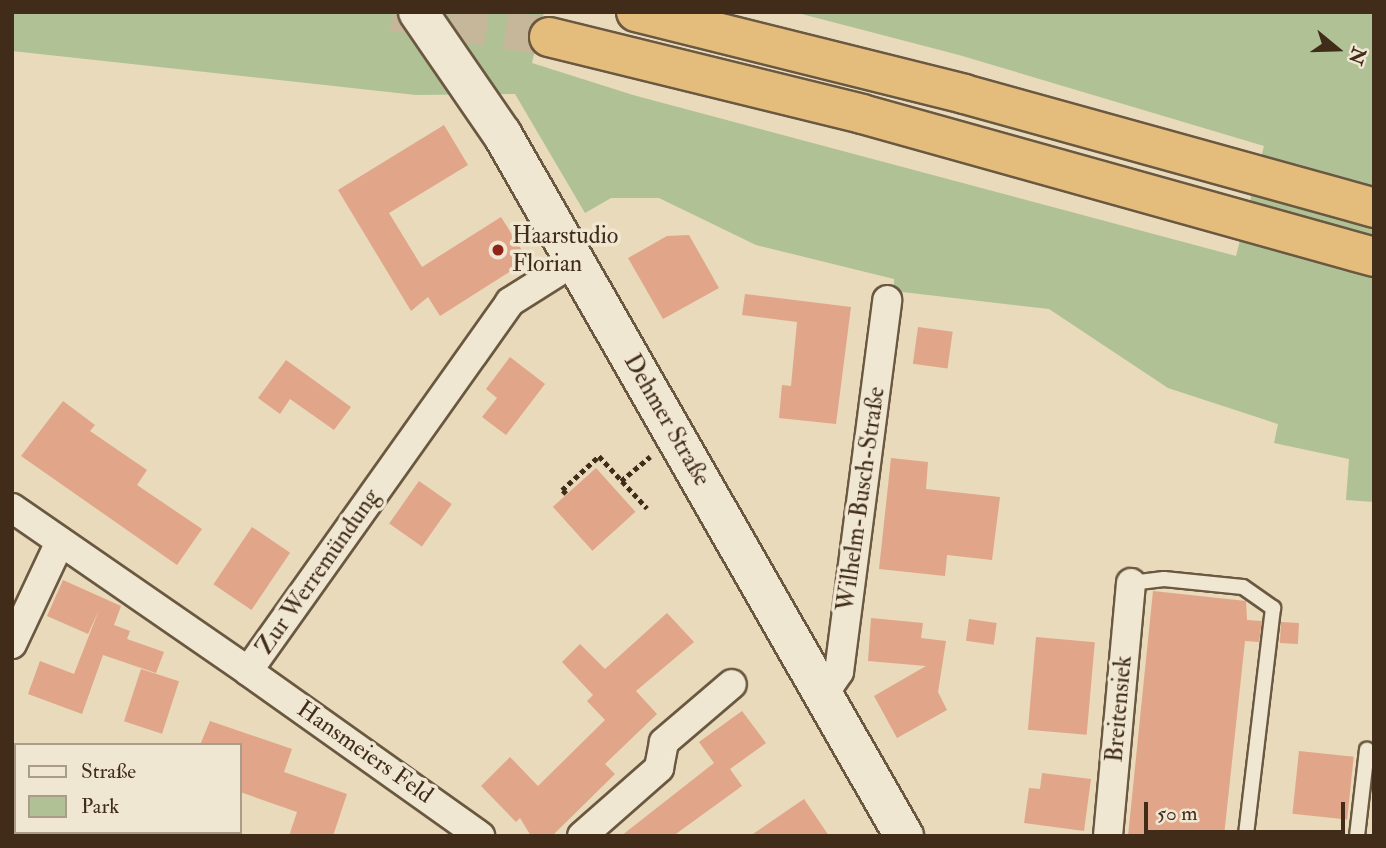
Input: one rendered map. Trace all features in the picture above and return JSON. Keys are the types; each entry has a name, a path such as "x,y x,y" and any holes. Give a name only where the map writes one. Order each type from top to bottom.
{"highway":[{"path":"636,12 964,94 1374,208"},
{"path":"549,37 862,114 1374,257"}],"street":[{"name":"Dehmer Straße","path":"418,12 471,84 904,836"},
{"name":"Zur Werremündung","path":"12,508 248,671 510,302 575,261"},
{"name":"Wilhelm-Busch-Straße","path":"824,694 839,672 887,300"},
{"path":"12,644 60,542"},
{"name":"Breitensiek","path":"1108,836 1131,583"},
{"name":"Hansmeiers Feld","path":"248,671 480,836"},
{"path":"582,836 659,768 664,742 733,684"}],"lane":[{"path":"1131,583 1164,579 1243,587 1273,608 1246,836"},
{"path":"1357,836 1367,750"}],"path":[{"path":"621,481 656,453"},
{"path":"566,494 562,489 599,456 647,508"}],"green space":[{"path":"12,12 544,12 532,63 633,95 1236,256 1264,146 959,55 794,12 1374,12 1374,502 1346,500 1349,459 1274,443 1278,424 1168,388 1049,309 894,291 894,279 756,245 659,198 611,198 585,213 515,94 416,95 12,51"}],"building":[{"path":"444,125 468,165 389,213 422,267 501,217 528,260 440,316 428,297 411,311 338,190"},
{"path":"689,235 719,288 663,319 628,258 667,236"},
{"path":"745,294 851,307 836,424 779,418 782,385 791,386 797,322 742,315"},
{"path":"918,327 953,332 948,369 913,364"},
{"path":"510,357 545,384 506,435 482,417 497,398 486,389"},
{"path":"286,360 351,407 334,430 290,399 280,414 258,398"},
{"path":"63,401 95,425 90,431 147,470 137,485 202,529 177,565 21,456"},
{"path":"891,458 928,462 926,489 1000,497 992,560 947,555 945,576 879,569"},
{"path":"596,468 635,512 592,551 553,507"},
{"path":"419,481 452,504 422,547 389,524"},
{"path":"252,527 290,553 252,610 213,584"},
{"path":"63,580 121,606 114,625 130,631 127,639 164,652 156,673 103,655 82,714 28,694 40,661 74,674 99,610 88,634 47,616"},
{"path":"1153,591 1246,601 1247,620 1262,621 1259,642 1245,641 1224,836 1128,836"},
{"path":"667,613 694,642 636,691 657,714 605,764 615,774 552,836 531,836 520,818 516,822 481,786 510,757 538,786 605,720 587,701 593,695 562,662 580,644 605,669"},
{"path":"871,618 923,623 921,638 946,641 938,692 947,710 897,738 874,696 926,666 868,661"},
{"path":"969,619 997,623 994,645 966,641"},
{"path":"1281,622 1299,623 1298,644 1280,643"},
{"path":"1036,637 1095,642 1087,735 1028,730"},
{"path":"141,669 179,681 162,734 124,721"},
{"path":"742,711 766,743 730,769 742,786 673,836 621,836 714,763 699,742"},
{"path":"210,721 292,749 284,772 347,794 333,836 289,836 297,812 242,793 242,743 201,743"},
{"path":"1299,751 1354,757 1347,819 1292,814"},
{"path":"1042,773 1091,779 1084,831 1024,823 1029,788 1040,789"},
{"path":"804,799 829,836 750,836"}],"tunnel":[{"path":"393,12 549,37"}],"place":[{"name":"Haarstudio Florian","path":"498,250"}]}
